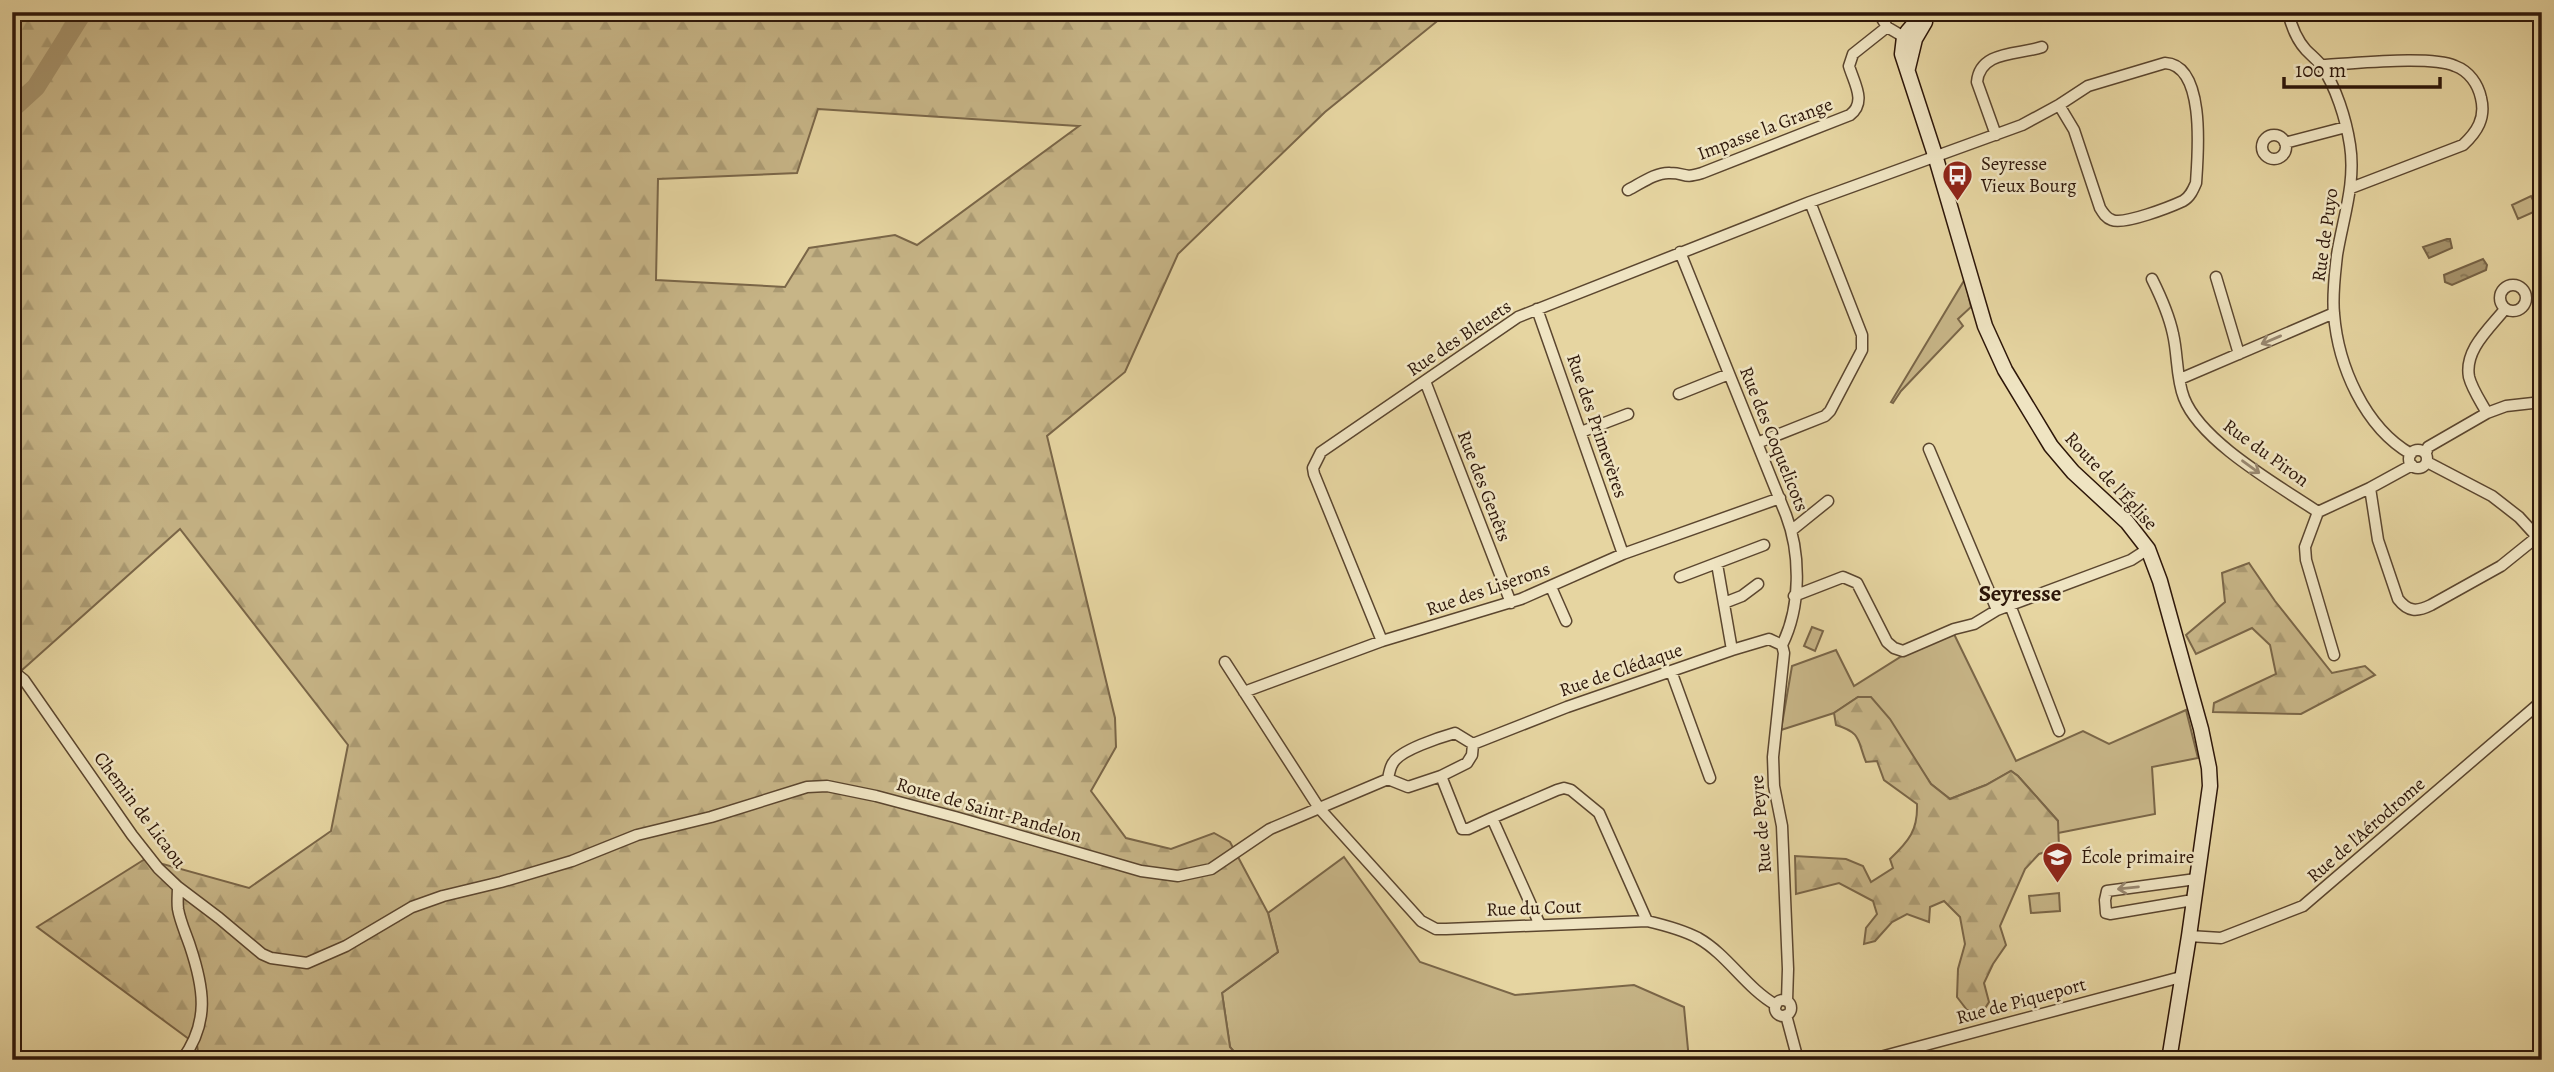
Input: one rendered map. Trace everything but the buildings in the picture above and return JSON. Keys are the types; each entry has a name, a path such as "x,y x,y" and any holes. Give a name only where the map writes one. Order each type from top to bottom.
{"street":[{"path":"1878,12 1887,27 1909,38 1933,12"},
{"name":"Rue de Puyo","path":"2288,12 2294,32 2304,48 2321,65 2338,101 2350,145 2351,188 2338,254 2334,313 2341,355 2359,397 2383,430 2411,459"},
{"name":"Impasse la Grange","path":"1628,190 1661,174 1671,173 1687,178 1702,173 1850,115 1857,110 1860,100 1849,66 1853,54 1887,27"},
{"name":"Route de l'Église","path":"1909,38 1908,69 1995,351 2052,446 2073,471 2127,522 2148,549 2194,700 2209,768 2210,786 2169,1060"},
{"path":"1996,135 1977,82 1978,74 1984,65 1994,59 2014,51 2030,51 2042,47"},
{"path":"2321,65 2442,61 2467,72 2481,95 2483,109 2480,123 2474,135 2463,145 2351,188"},
{"path":"2165,63 2182,69 2198,118 2196,183 2192,192 2184,200 2124,222 2113,221 2100,208 2074,130 2059,105 2088,86 2165,63"},
{"name":"Rue des Bleuets","path":"1382,641 1314,474 1313,468 1321,452 1518,317 1810,202 2022,125 2059,105"},
{"path":"2286,143 2346,127"},
{"path":"1757,443 1825,416 1862,350 1862,335 1810,202"},
{"name":"Rue des Coquelicots","path":"1680,252 1780,498 1796,545 1794,596 1782,645"},
{"path":"2216,277 2239,354"},
{"name":"Rue du Piron","path":"2152,279 2163,300 2173,333 2183,396 2192,416 2208,433 2242,460 2318,512 2305,547 2306,560 2334,654"},
{"name":"Rue des Primevères","path":"1538,309 1623,554"},
{"path":"2487,413 2472,386 2469,365 2473,350 2505,309"},
{"path":"2180,379 2334,313"},
{"path":"1679,394 1729,374"},
{"name":"Rue des Genêts","path":"1425,381 1511,603"},
{"path":"2411,459 2420,468 2428,447 2487,413 2506,406 2542,402"},
{"path":"1581,432 1628,414"},
{"path":"1929,449 1997,610"},
{"path":"2318,512 2370,488 2421,450 2426,457 2492,496 2519,517 2540,539 2501,566 2421,610 2411,610 2398,599 2378,540 2370,488"},
{"name":"Rue des Liserons","path":"1244,692 1382,641 1511,603 1623,554 1780,498"},
{"path":"1792,530 1828,501"},
{"path":"1680,577 1764,545"},
{"path":"1794,596 1843,577 1857,583 1887,642 1903,651 1954,629 1975,624 1997,610 2131,560 2148,549"},
{"path":"1717,564 1732,650"},
{"path":"1724,603 1742,596 1758,584"},
{"path":"1551,587 1566,621"},
{"path":"2010,605 2059,731"},
{"name":"Rue de Clédaque","path":"1473,744 1732,650 1769,639 1782,645"},
{"name":"Rue de Peyre","path":"1782,645 1784,653 1773,758 1774,786 1782,826 1788,969 1781,1003 1791,1010 1786,1015 1798,1060"},
{"name":"Rue du Cout","path":"1225,662 1319,808 1367,864 1427,926 1446,929 1647,922 1698,939 1761,997 1781,1003"},
{"path":"1671,671 1710,778"},
{"name":"Chemin de Licaou","path":"15,676 24,680 132,835 158,868 178,887 178,910 198,968 202,1002 197,1035 182,1060"},
{"name":"Rue de l'Aérodrome","path":"2189,936 2221,938 2303,906 2542,701"},
{"path":"1319,808 1388,779 1408,787 1441,776 1467,764 1472,755 1473,744 1455,733 1399,755 1392,763 1388,779"},
{"path":"1441,776 1462,829 1468,830 1558,790 1571,790 1600,813 1647,922"},
{"name":"Route de Saint-Pandelon","path":"178,887 262,954 271,958 307,963 346,946 412,907 443,896 572,861 638,835 756,804 807,787 827,786 876,796 1141,871 1178,876 1211,869 1270,829 1319,808"},
{"path":"1492,818 1540,925"},
{"path":"2193,903 2187,901 2110,914 2106,912 2105,900 2107,891 2196,880"},
{"name":"Rue de Piqueport","path":"1869,1060 2182,977"}],"green space":[{"path":"12,12 1453,12 1441,18 1325,112 1178,254 1125,372 1047,436 1115,718 1116,747 1091,791 1126,838 1171,849 1214,833 1230,842 1268,913 1278,952 1222,993 1230,1047 1241,1060 199,1060 197,1045 37,927 145,859 249,888 331,831 348,745 180,529 12,679","holes":["818,109 1079,126 917,245 895,235 809,248 785,287 656,280 658,179 797,173"]},
{"path":"2531,196 2538,210 2518,219 2512,205"},
{"path":"1965,279 1971,307 1958,319 1963,326 1901,391 1893,403 1891,402"},
{"path":"2249,563 2275,601 2332,673 2365,666 2375,675 2301,714 2213,712 2214,703 2276,674 2270,645 2252,628 2196,654 2186,635 2225,602 2222,573"},
{"path":"1812,627 1823,631 1815,651 1804,646"},
{"path":"1953,632 2016,761 2083,731 2109,744 2186,710 2198,758 2152,767 2155,814 2058,833 2058,821 2011,771 1986,785 1950,799 1931,784 1911,755 1858,697 1834,713 1781,730 1792,666 1836,650 1854,686 1902,656"},
{"path":"1858,697 1871,697 1890,719 1931,784 1950,799 1986,785 2011,771 2058,821 2059,848 2039,854 2025,869 2000,926 2006,945 1984,983 1989,1002 1984,1010 1967,1010 1957,997 1958,969 1965,944 1960,917 1944,901 1930,907 1929,922 1907,914 1892,922 1875,941 1864,944 1866,928 1877,914 1873,901 1839,883 1796,894 1795,856 1846,859 1863,866 1871,882 1893,868 1890,859 1907,841 1914,828 1917,804 1884,780 1877,761 1866,762 1855,734 1836,725 1834,713"},
{"path":"1344,857 1420,962 1515,995 1634,985 1684,1007 1689,1060 1241,1060 1230,1047 1222,993 1278,952 1268,913"},
{"path":"2059,893 2060,911 2031,913 2029,896"}],"water":[{"path":"2450,239 2452,248 2429,258 2423,247"},
{"path":"2483,259 2487,265 2486,270 2452,285 2445,282 2444,275"}],"waterway":[{"path":"12,109 36,87 83,12"}],"place":[{"name":"Seyresse Vieux Bourg","path":"1958,202"},
{"name":"École primaire","path":"2058,884"}],"district":[{"name":"Seyresse","path":"2020,593"}]}
